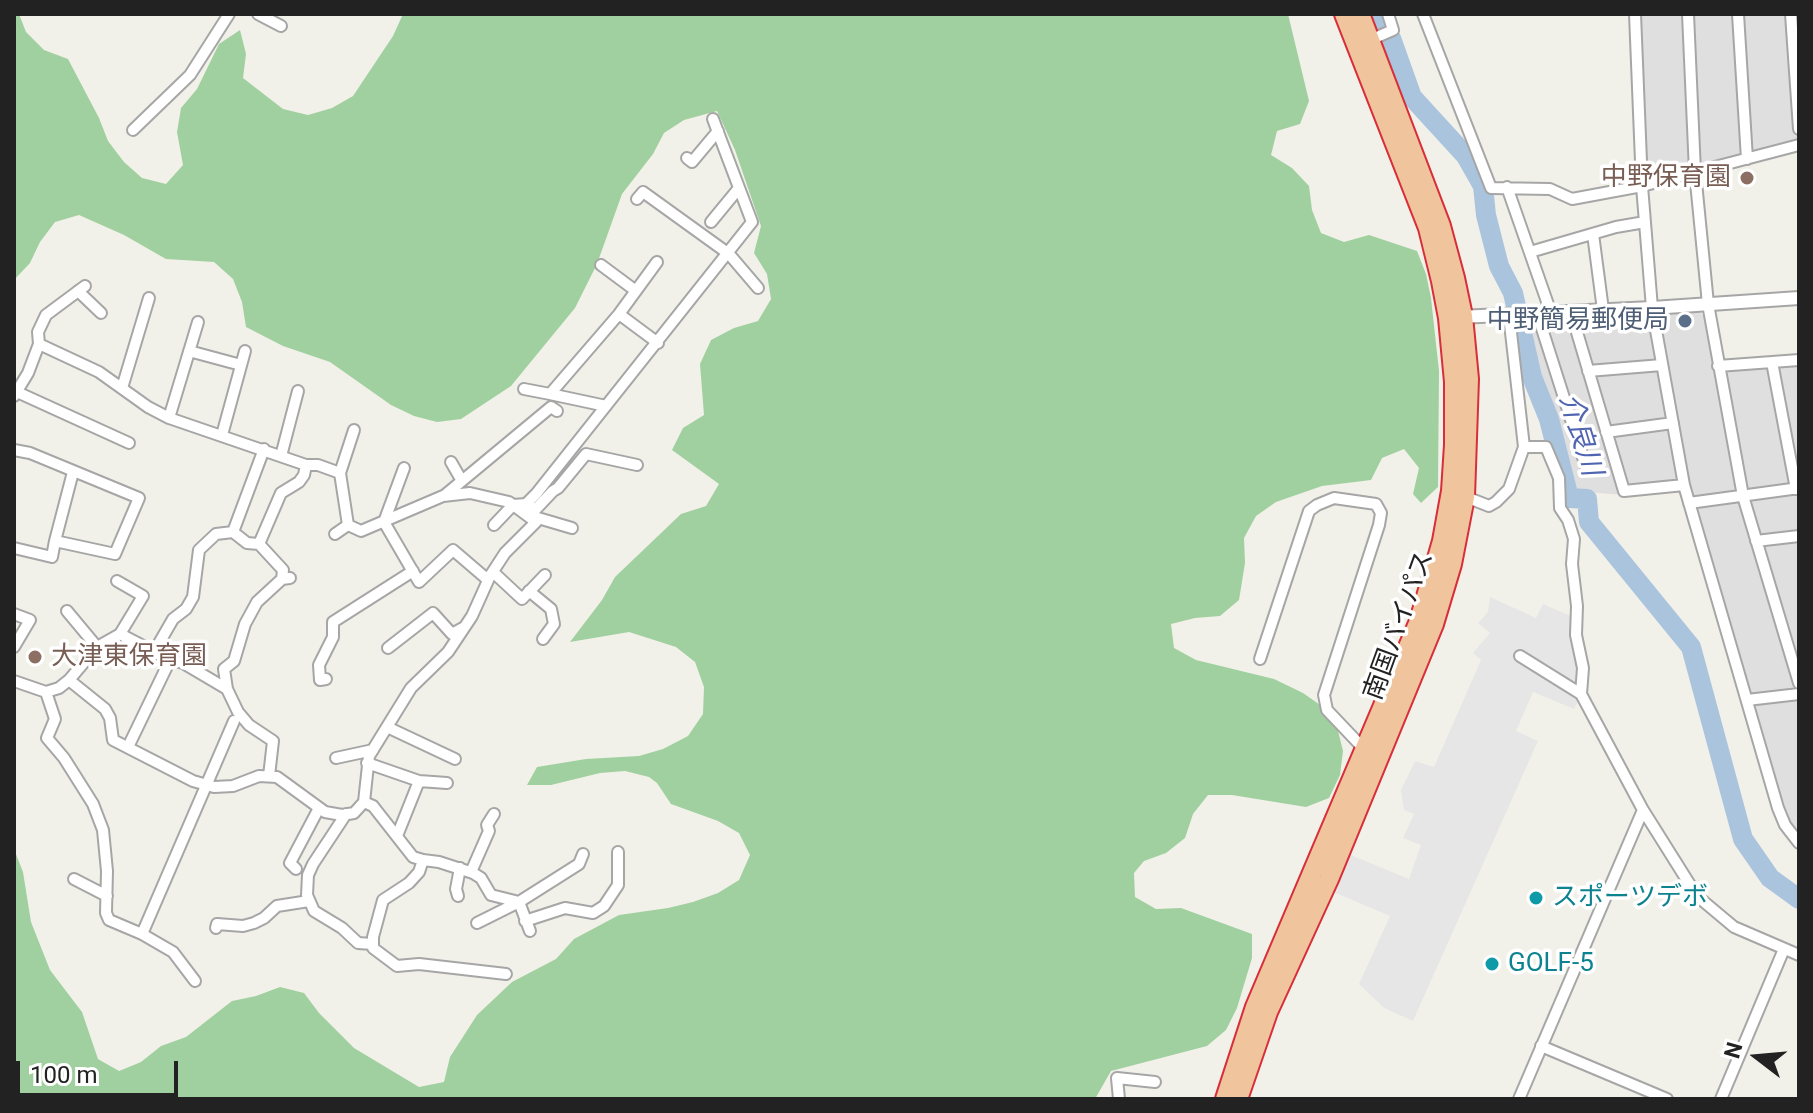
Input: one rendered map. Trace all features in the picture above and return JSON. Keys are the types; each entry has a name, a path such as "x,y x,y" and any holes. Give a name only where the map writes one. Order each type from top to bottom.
{"highway":[{"name":"南国バイパス","path":"1344,14 1428,228 1455,317"},
{"name":"南国バイパス","path":"1225,1099 1255,1007 1434,624 1452,564 1469,379 1455,317 1441,226 1360,14"},
{"name":"南国バイパス","path":"1238,1099 1268,1012 1329,879 1372,754"}],"street":[{"path":"133,130 190,75 229,14"},
{"path":"258,14 281,26"},
{"path":"1370,40 1393,30 1388,14"},
{"path":"1423,14 1491,188 1550,189 1572,199 1642,186 1799,145"},
{"path":"1635,14 1642,186 1652,308 1684,485 1778,808 1785,825 1799,843"},
{"path":"1688,14 1695,172 1708,304 1718,366 1743,496 1799,683"},
{"path":"1738,14 1747,159"},
{"path":"1791,14 1799,129"},
{"path":"526,504 752,222 713,119"},
{"path":"687,158 692,162 718,131"},
{"path":"1458,494 1489,506 1496,502 1509,489 1524,447 1530,252 1507,187"},
{"path":"711,222 739,188"},
{"path":"637,199 643,192 729,254 758,288"},
{"path":"1530,252 1645,222"},
{"path":"1593,234 1603,310"},
{"path":"550,394 619,314 657,262"},
{"path":"601,265 636,291"},
{"path":"101,313 81,288 46,315 38,332 39,344 28,373 16,394 129,443"},
{"path":"122,388 149,298"},
{"path":"1455,317 1799,298"},
{"path":"1571,312 1624,491 1684,485"},
{"path":"619,314 658,343"},
{"path":"1527,314 1587,470"},
{"path":"169,418 198,322"},
{"path":"39,344 99,372 169,418 306,465 318,465 340,473"},
{"path":"189,351 241,365"},
{"path":"222,435 245,351"},
{"path":"1718,366 1799,360"},
{"path":"1689,503 1798,488 1772,362"},
{"path":"1588,371 1662,365"},
{"path":"524,389 606,406"},
{"path":"281,456 298,391"},
{"path":"348,525 361,531 443,496 551,407 557,411"},
{"path":"1606,432 1673,423"},
{"path":"348,525 340,473 354,430"},
{"path":"1524,447 1546,447 1559,478 1560,508 1574,539 1572,564 1577,606 1576,635 1583,668 1581,694"},
{"path":"233,532 264,449"},
{"path":"14,450 30,453 139,498 115,554 55,541"},
{"path":"69,680 105,709 110,718 113,740 207,787 233,786 259,776 277,777 325,812 354,813 364,802 367,763 373,750 411,688 448,652 465,627 505,553 537,520 586,454 637,465"},
{"path":"451,462 462,481"},
{"path":"259,544 281,493 299,482 306,465"},
{"path":"384,522 404,468"},
{"path":"14,548 52,557 73,472"},
{"path":"494,525 513,505 526,504 535,510 558,488"},
{"path":"443,496 470,493 509,502 537,520 572,528"},
{"path":"1260,659 1309,511 1334,498 1376,504 1381,513 1379,525 1324,695 1327,710 1372,754"},
{"path":"384,522 419,582 453,550 522,599 545,575"},
{"path":"335,534 348,525"},
{"path":"154,652 173,619 186,609 193,597 199,550 206,540 216,534 233,532 247,543 259,544 283,570 286,578 257,602 245,624 234,661 224,669 227,689 238,712 249,725 273,741 269,776"},
{"path":"1756,541 1799,536"},
{"path":"326,679 320,680 319,665 333,637 333,622 413,571"},
{"path":"14,681 46,692 59,688 97,647 120,634 143,596 117,581"},
{"path":"529,591 551,609 554,624 543,639"},
{"path":"67,611 97,647"},
{"path":"388,648 433,613 452,634 465,627"},
{"path":"14,614 30,620 14,647"},
{"path":"120,634 170,660 183,663 227,689"},
{"path":"1520,656 1581,694 1643,810 1697,896 1734,927 1799,955"},
{"path":"128,747 170,660"},
{"path":"46,692 55,719 47,738 64,758 93,804 103,830 106,913 109,920 173,952 195,981"},
{"path":"1747,700 1799,694"},
{"path":"142,934 234,721"},
{"path":"387,727 455,759"},
{"path":"336,758 373,750"},
{"path":"367,763 419,781 447,783"},
{"path":"397,836 419,781"},
{"path":"364,802 373,806 413,857 466,870 481,878 491,895 519,902"},
{"path":"296,869 290,863 319,808"},
{"path":"1519,1099 1643,810"},
{"path":"346,814 308,875 309,901 314,911 342,928 358,943 373,944"},
{"path":"458,896 456,889 489,831 487,825 494,814"},
{"path":"519,902 528,926 565,908 593,913 604,906 618,885 618,852"},
{"path":"477,923 519,902 579,864 583,854"},
{"path":"423,860 419,872 409,883 383,900 373,948 397,966 419,964 506,974"},
{"path":"74,879 107,896"},
{"path":"216,928 217,924 243,926 254,923 277,906 309,901"},
{"path":"1721,1099 1784,949"},
{"path":"1541,1046 1667,1099"},
{"path":"1119,1099 1117,1078 1155,1082"}],"shaded area":[{"path":"1641,14 1799,14 1799,140 1648,179"},
{"path":"1698,311 1705,317 1716,372 1799,365 1799,849 1780,825 1679,493 1675,490 1623,495 1573,491 1523,320"},
{"path":"1490,597 1536,618 1543,604 1573,617 1579,671 1577,685 1529,656 1579,699 1574,709 1533,692 1516,731 1538,741 1413,1021 1384,1008 1359,984 1390,916 1331,891 1348,854 1409,879 1421,845 1403,838 1414,814 1404,810 1401,790 1415,761 1434,767 1481,660 1473,653 1490,633 1478,623 1488,612"}],"green space":[{"path":"14,14 19,14 26,32 44,50 68,59 108,141 124,162 142,178 166,184 183,165 177,132 181,108 197,89 219,44 240,30 246,54 243,78 283,109 308,115 332,108 353,96 393,36 403,14 1288,14 1309,101 1300,124 1277,131 1271,155 1292,168 1309,186 1312,210 1321,233 1344,242 1369,235 1417,251 1431,298 1439,371 1438,487 1421,503 1413,494 1419,468 1404,449 1382,458 1371,480 1322,486 1276,502 1256,516 1244,538 1245,563 1239,600 1220,616 1171,624 1174,648 1196,660 1274,679 1323,707 1337,727 1343,751 1340,775 1329,798 1306,807 1232,795 1208,795 1193,814 1185,838 1166,853 1144,861 1134,873 1135,897 1156,909 1181,908 1252,934 1252,958 1237,1008 1226,1030 1207,1046 1111,1071 1095,1099 14,1099 14,849 23,872 31,922 50,970 82,1012 98,1059 119,1071 141,1062 161,1046 186,1037 232,1001 280,987 304,993 354,1048 419,1087 444,1082 450,1057 477,1015 512,982 556,959 574,939 619,915 693,902 718,893 739,880 750,855 739,833 718,821 671,804 657,783 649,777 625,771 600,773 551,785 527,785 537,767 586,759 639,756 663,749 688,736 703,714 704,687 695,662 676,647 629,632 570,642 602,600 615,577 681,514 706,506 719,484 672,450 683,428 704,415 700,364 711,340 734,328 758,321 771,299 767,274 754,253 761,226 735,150 717,111 684,120 664,133 653,154 622,194 597,264 575,308 511,386 461,419 437,422 414,416 391,405 330,362 283,346 246,327 242,302 233,279 214,262 166,259 124,235 79,215 55,222 30,263 14,280"}],"waterway":[{"name":"介良川","path":"1380,14 1386,29"},
{"name":"介良川","path":"1391,38 1412,97 1466,156 1483,186 1486,215 1499,266 1513,293 1532,377 1549,419 1569,498 1587,499 1589,522 1691,647 1743,839 1770,878 1799,899"}],"place":[{"name":"中野保育園","path":"1747,178"},
{"name":"中野簡易郵便局","path":"1685,321"},
{"name":"大津東保育園","path":"35,657"},
{"name":"スポーツデボ","path":"1536,898"},
{"name":"GOLF-5","path":"1492,964"}]}
